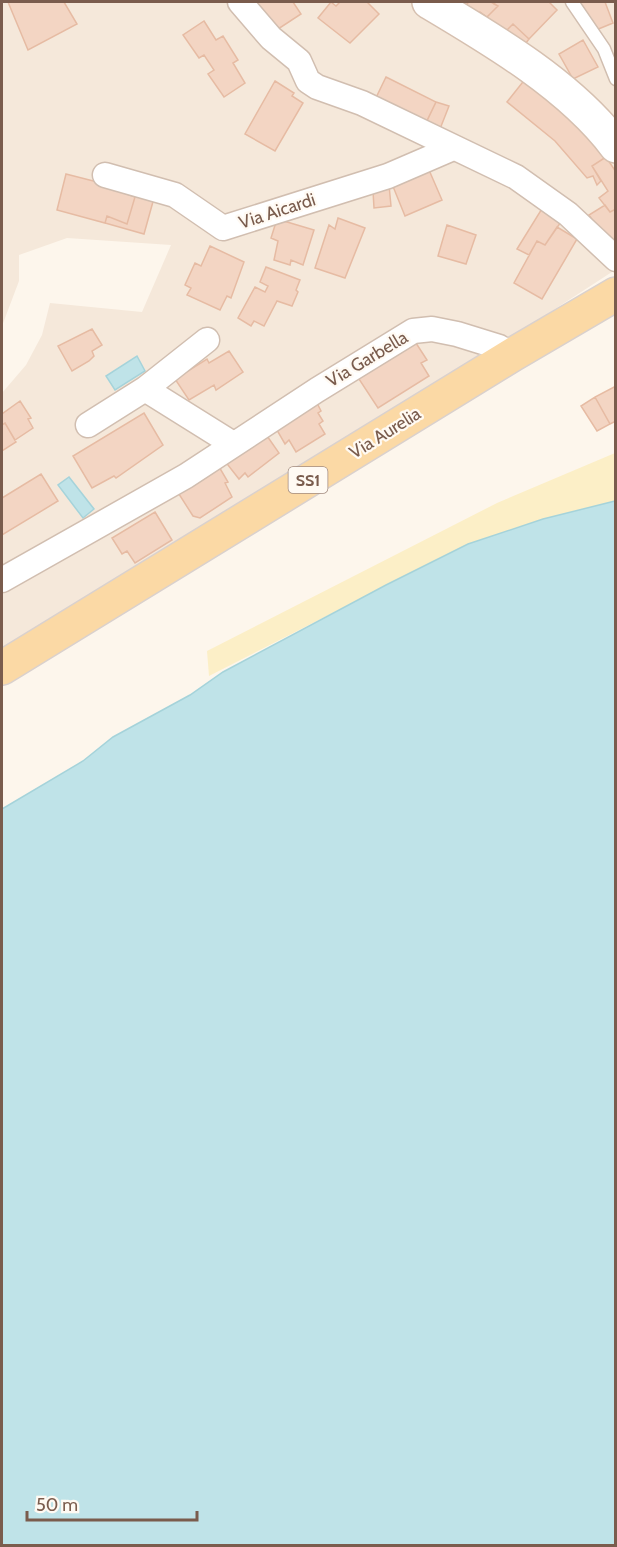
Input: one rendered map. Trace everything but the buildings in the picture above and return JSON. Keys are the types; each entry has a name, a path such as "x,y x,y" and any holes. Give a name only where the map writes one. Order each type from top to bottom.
{"main road":[{"path":"429,2 493,41 583,109 615,146"},
{"name":"Via Aurelia","path":"2,668 615,294"}],"street":[{"path":"240,2 271,38 299,61 308,81 317,87 362,103 516,177 568,214 615,259"},
{"name":"Via Aicardi","path":"105,175 175,195 222,228 388,176 453,148"},
{"name":"Via Garbella","path":"2,580 186,476 413,331 432,329 456,334 499,347 512,355"},
{"path":"88,425 145,389 207,340"},
{"path":"145,389 233,444"}],"lane":[{"path":"573,2 604,49 615,79"}],"shaded area":[{"path":"2,2 615,2 615,270 268,495 2,657 2,393 26,365 42,335 50,303 142,312 171,245 67,238 19,255 19,281 2,326"}],"sand":[{"path":"615,453 615,501 543,519 468,544 209,676 207,651 497,503"}],"water":[{"path":"137,356 145,371 115,390 106,376"},
{"path":"69,477 94,509 83,518 58,485"},
{"path":"615,501 615,1545 2,1545 2,809 83,761 113,737 190,695 223,672 386,585 468,544 543,519"}]}
